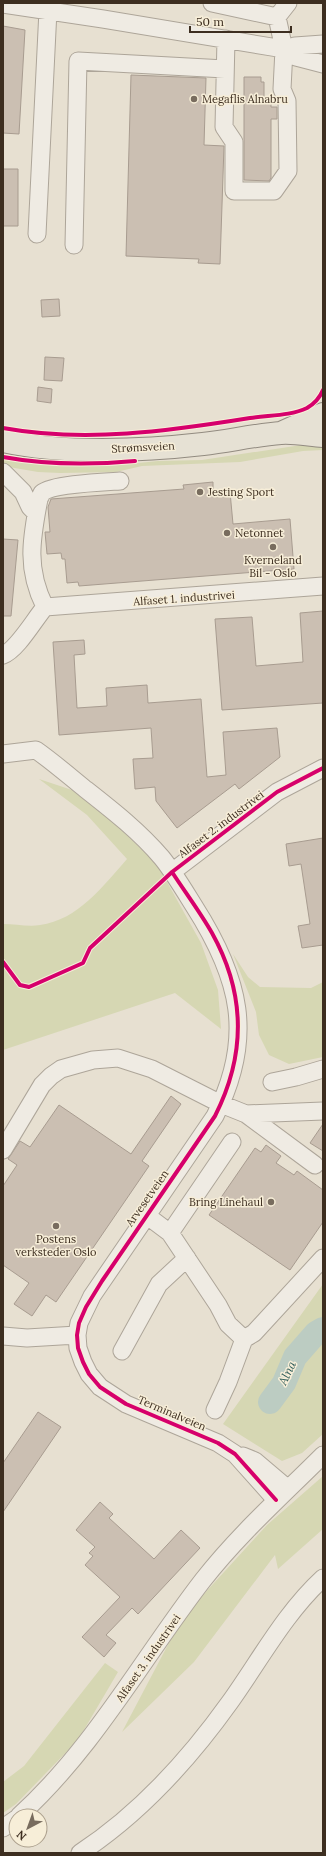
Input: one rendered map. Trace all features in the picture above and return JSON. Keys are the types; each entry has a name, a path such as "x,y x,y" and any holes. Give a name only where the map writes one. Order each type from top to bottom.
{"main road":[{"name":"Strømsveien","path":"282,433 323,414"},
{"name":"Strømsveien","path":"3,441 53,448 120,449 201,444 282,433 323,436"}],"street":[{"path":"212,3 276,17"},
{"path":"276,17 288,3"},
{"path":"3,4 48,10 104,11 226,39 284,49 296,57 323,64"},
{"path":"38,234 48,10"},
{"path":"226,39 224,127 234,142 234,191 274,191 288,171 287,101 282,88 284,49 276,17"},
{"path":"284,49 295,46 323,44"},
{"path":"74,245 78,61 225,69"},
{"path":"3,472 23,492 30,507 36,512"},
{"path":"3,655 10,653 15,648 34,620 45,608 37,591 33,574 31,541 36,512 42,493 51,489 120,481"},
{"name":"Alfaset 1. industrivei","path":"45,608 323,586"},
{"path":"3,754 36,750 61,768 128,823 149,843 172,872"},
{"name":"Alfaset 2. industrivei","path":"232,1072 237,1055 238,1021 237,1003 228,971 212,934 172,872 277,792 323,768"},
{"path":"3,1150 35,1096 51,1076 61,1069 93,1060 118,1058 129,1060 152,1070 221,1104 246,1114 315,1165"},
{"path":"272,1082 323,1069"},
{"name":"Arvesetveien","path":"77,1335 79,1323 92,1296 215,1116 221,1104 232,1072"},
{"path":"246,1114 323,1111"},
{"path":"170,1233 232,1142"},
{"path":"146,1215 170,1233 218,1305 228,1324 244,1339"},
{"path":"122,1351 159,1284 187,1258"},
{"path":"215,1410 228,1382 244,1339 254,1334 323,1258"},
{"path":"3,1336 27,1338 77,1335"},
{"name":"Terminalveien","path":"77,1335 78,1348 89,1374 100,1387 110,1395 126,1404 198,1433 235,1454 255,1461 282,1494"},
{"path":"282,1494 323,1455"},
{"name":"Alfaset 3. industrivei","path":"28,1808 44,1794 84,1747 203,1580 248,1528 282,1494"},
{"path":"80,1853 100,1840 123,1821 176,1769 229,1703 283,1625 323,1578"}],"green space":[{"path":"308,444 323,445 323,450 303,451 240,462 142,466 116,472 38,472 3,466 3,459 53,465 109,466 158,461 202,460"},
{"path":"39,779 72,790 114,823 157,864 201,943 218,990 221,1029 175,993 3,1050 3,924 36,926 54,922 66,916 89,900 127,859 87,815"},
{"path":"233,954 248,977 260,987 311,988 323,982 323,1057 289,1064 269,1055 259,1035 256,1012"},
{"path":"323,1284 323,1434 302,1453 282,1461 223,1424"},
{"path":"323,1476 323,1529 278,1569 275,1555 194,1662 122,1732 182,1618 267,1525"},
{"path":"105,1663 118,1672 78,1740 16,1804 8,1808 3,1813 3,1782 24,1766"}],"building":[{"path":"3,26 25,30 19,134 3,133"},
{"path":"131,75 206,78 204,145 224,146 220,264 198,263 199,259 126,256"},
{"path":"244,77 261,77 261,82 264,82 264,99 271,99 271,107 277,107 277,119 271,119 271,178 269,181 244,180"},
{"path":"3,169 18,169 18,226 3,226"},
{"path":"59,299 60,316 42,317 41,300"},
{"path":"45,357 64,358 62,381 44,380"},
{"path":"38,387 52,389 51,403 37,401"},
{"path":"213,482 213,493 230,492 233,524 290,519 294,569 79,586 78,582 67,583 65,559 62,559 61,553 47,554 45,532 50,532 48,507 51,499 184,489 183,485"},
{"path":"3,539 18,540 11,616 3,616"},
{"path":"323,611 323,703 222,710 215,619 252,617 256,666 303,662 300,613"},
{"path":"84,640 85,654 74,655 77,708 107,706 106,688 147,685 148,703 201,699 207,777 226,775 223,732 277,728 280,757 239,789 235,784 177,828 156,801 155,787 135,789 133,759 153,758 151,728 59,735 53,642"},
{"path":"323,838 323,945 302,948 298,926 310,924 301,864 289,866 286,844"},
{"name":"Postens verksteder Oslo","path":"171,1096 181,1104 142,1161 149,1166 56,1302 46,1295 32,1316 14,1304 29,1283 3,1265 3,1186 17,1165 8,1159 20,1141 30,1147 59,1105 131,1154"},
{"path":"323,1124 323,1151 310,1143"},
{"name":"Bring Linehaul","path":"266,1145 281,1156 276,1163 294,1175 297,1171 323,1190 323,1222 290,1270 209,1215 255,1148 261,1152"},
{"path":"38,1412 61,1427 3,1512 3,1463"},
{"path":"100,1502 113,1514 109,1518 154,1559 181,1530 200,1548 138,1614 132,1608 106,1635 116,1643 104,1657 82,1637 120,1597 85,1565 93,1556 89,1553 95,1547 76,1530"}],"waterway":[{"name":"Alna","path":"270,1402 284,1383 295,1357 316,1333 323,1329"}],"cycle path":[{"path":"3,428 65,435 127,434 158,431 294,413 307,408 318,398 323,390"},
{"path":"3,457 36,462 69,464 135,461"},
{"path":"3,962 20,985 29,987 83,963 90,948 172,872 277,792 323,768"},
{"path":"172,872 212,933 223,956 231,979 236,1002 238,1024 237,1047 225,1093 215,1116 102,1281 86,1307 79,1323 77,1335 78,1348 89,1374 100,1387 126,1404 218,1443 235,1454 276,1500"}],"place":[{"name":"Megaflis Alnabru","path":"194,99"},
{"name":"Jesting Sport","path":"200,492"},
{"name":"Netonnet","path":"227,533"},
{"name":"Kverneland Bil - Oslo","path":"273,547"},
{"name":"Bring Linehaul","path":"271,1202"},
{"name":"Postens verksteder Oslo","path":"56,1226"}]}
